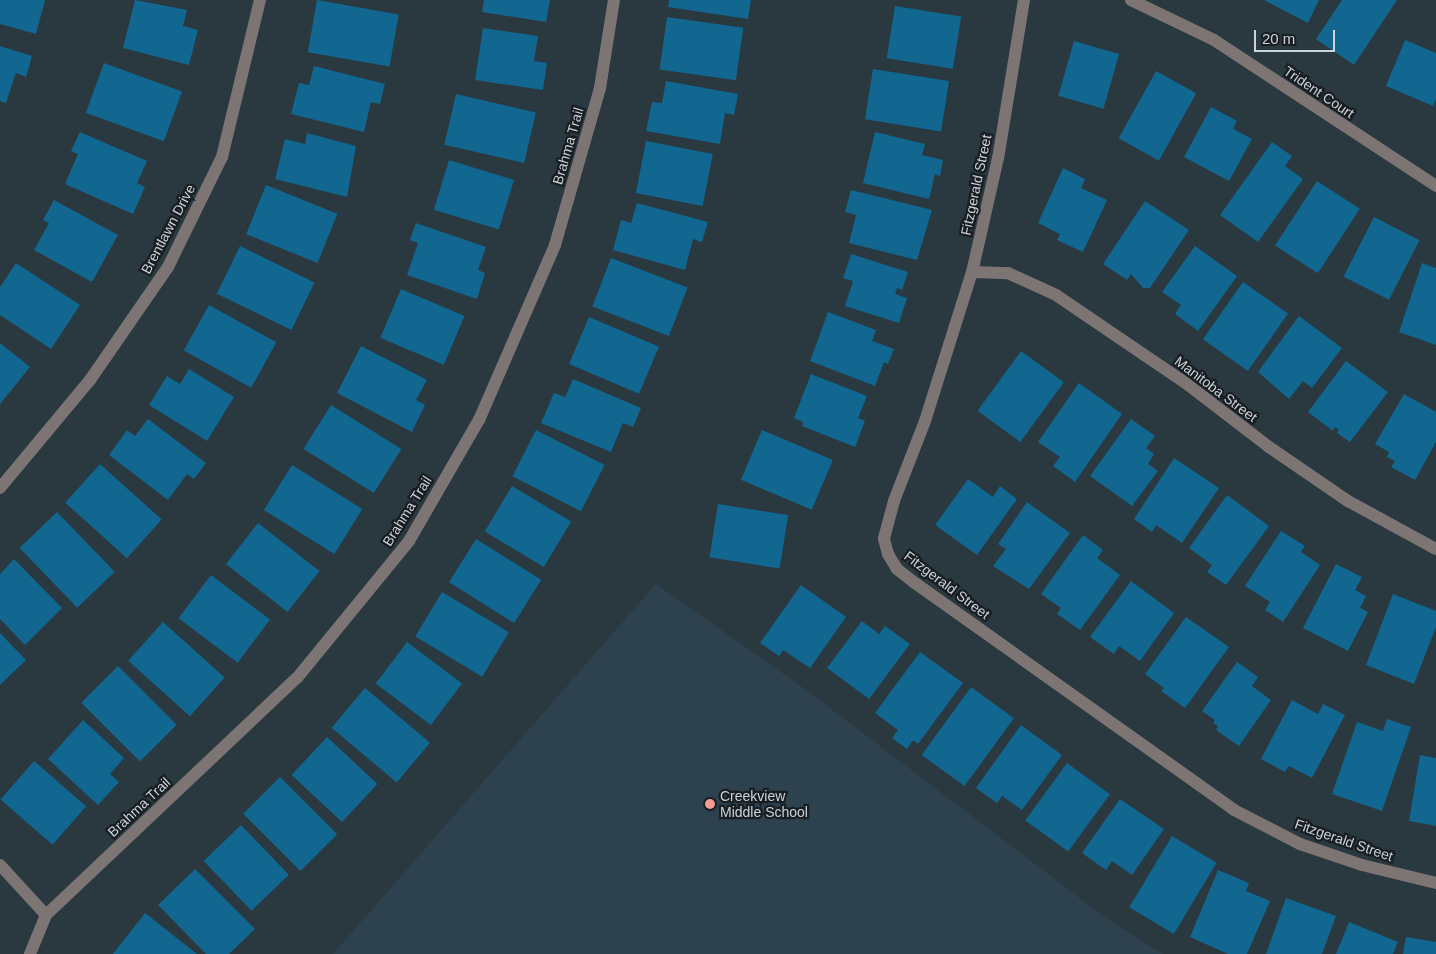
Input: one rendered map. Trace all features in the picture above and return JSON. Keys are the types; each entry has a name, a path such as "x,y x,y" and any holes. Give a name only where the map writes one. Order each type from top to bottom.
{"street":[{"name":"Brentlawn Drive","path":"0,488 90,380 168,267 222,157 260,0"},
{"name":"Brahma Trail","path":"30,954 46,915 297,678 409,541 479,420 555,245 600,88 614,0"},
{"name":"Fitzgerald Street","path":"1024,0 998,158 972,272 925,422 892,508 884,539 892,563 915,583 1234,810 1300,844 1362,865 1436,883"},
{"name":"Trident Court","path":"1131,0 1214,40 1436,186"},
{"name":"Manitoba Street","path":"972,272 1008,273 1056,295 1187,384 1269,447 1348,501 1436,549"},
{"path":"0,865 46,915"}],"shaded area":[{"name":"Creekview Middle School","path":"656,584 805,689 1106,918 1163,954 333,954"}],"building":[{"path":"0,0 45,0 36,34 0,24"},
{"path":"135,0 187,10 183,26 198,30 189,65 123,48"},
{"path":"317,0 399,14 390,67 308,52"},
{"path":"484,0 550,0 546,22 482,12"},
{"path":"669,0 751,0 748,19 668,7"},
{"path":"1264,0 1319,0 1308,23"},
{"path":"1342,0 1397,0 1354,65 1316,39"},
{"path":"895,6 961,16 953,69 887,58"},
{"path":"667,17 743,28 736,80 660,69"},
{"path":"483,28 538,36 534,61 547,63 543,90 475,80"},
{"path":"1405,40 1436,53 1436,99 1433,106 1386,86"},
{"path":"1074,41 1119,54 1103,109 1058,96"},
{"path":"0,46 32,56 26,77 16,73 6,103 0,101"},
{"path":"104,63 182,91 164,141 86,113"},
{"path":"314,66 385,84 380,104 371,102 364,132 291,114 299,83 309,85"},
{"path":"873,69 949,81 941,131 865,119"},
{"path":"1156,71 1196,93 1159,161 1119,138"},
{"path":"666,81 738,94 734,115 725,113 720,144 646,131 652,102 662,103"},
{"path":"456,94 536,112 524,163 444,145"},
{"path":"1211,107 1237,121 1233,129 1252,139 1229,181 1184,157"},
{"path":"80,132 147,161 137,183 145,187 133,214 65,184 78,154 71,151"},
{"path":"875,132 925,144 922,155 943,160 940,176 935,174 929,199 863,183"},
{"path":"307,133 356,146 347,197 275,179 285,139 305,144"},
{"path":"646,141 713,154 703,206 636,193"},
{"path":"1272,142 1292,156 1285,166 1303,179 1258,242 1220,215"},
{"path":"449,160 514,180 499,230 434,210"},
{"path":"1063,168 1085,179 1081,188 1107,200 1083,252 1057,240 1060,234 1038,223"},
{"path":"1317,181 1360,209 1318,273 1275,246"},
{"path":"266,185 337,214 318,263 246,234"},
{"path":"851,190 932,210 917,260 849,243 856,215 845,212"},
{"path":"54,200 118,235 92,282 34,250 49,223 43,220"},
{"path":"1145,201 1189,230 1150,288 1143,288 1131,274 1127,280 1103,264"},
{"path":"637,203 708,222 702,242 693,239 685,270 613,250 621,220 631,223"},
{"path":"1374,217 1419,240 1389,300 1344,277"},
{"path":"416,223 486,247 478,270 485,273 477,299 407,275 418,243 410,240"},
{"path":"240,246 315,282 291,330 217,294"},
{"path":"1195,246 1237,276 1198,331 1175,314 1181,305 1162,292"},
{"path":"851,254 908,272 902,290 897,288 895,294 907,298 899,323 845,306 853,281 843,278"},
{"path":"611,258 688,287 669,336 592,307"},
{"path":"16,263 80,305 51,349 0,315 0,287"},
{"path":"1422,263 1436,268 1436,345 1399,332"},
{"path":"1243,282 1288,314 1248,371 1203,339"},
{"path":"401,289 465,316 444,365 380,338"},
{"path":"209,305 276,342 251,388 184,350"},
{"path":"828,312 876,330 872,341 894,349 888,364 884,362 875,386 810,361"},
{"path":"1299,316 1342,348 1312,388 1303,381 1289,399 1258,372"},
{"path":"589,317 659,347 639,394 569,364"},
{"path":"0,343 30,367 0,404"},
{"path":"361,346 427,380 416,400 425,405 412,432 337,393"},
{"path":"1021,351 1064,382 1020,442 978,411"},
{"path":"1346,361 1388,392 1350,442 1337,433 1339,430 1335,427 1333,431 1308,412"},
{"path":"189,369 234,397 207,441 149,405 167,376 180,384"},
{"path":"811,374 867,396 858,418 865,421 855,447 802,426 803,422 794,418"},
{"path":"573,379 641,408 633,427 623,423 611,452 541,423 554,393 565,397"},
{"path":"1079,383 1122,414 1075,482 1053,466 1060,457 1038,442"},
{"path":"1404,394 1436,412 1436,442 1415,480 1391,467 1395,461 1387,457 1389,452 1375,444"},
{"path":"331,405 401,449 374,493 303,449"},
{"path":"148,419 206,463 194,479 187,474 168,500 109,455 127,430 135,436"},
{"path":"1131,419 1155,436 1146,448 1154,454 1148,464 1158,471 1132,506 1090,476"},
{"path":"536,430 605,465 581,511 512,476"},
{"path":"762,430 833,460 812,510 741,480"},
{"path":"1174,458 1219,488 1182,543 1156,525 1152,532 1134,519"},
{"path":"100,464 162,520 127,558 65,503"},
{"path":"292,465 362,509 334,554 264,510"},
{"path":"968,479 993,497 1000,486 1017,499 977,555 935,525"},
{"path":"512,486 571,522 544,567 485,531"},
{"path":"1227,495 1269,526 1226,585 1207,572 1212,565 1189,548"},
{"path":"1027,502 1070,533 1029,589 993,566 1006,549 998,544"},
{"path":"718,504 788,515 780,568 710,557"},
{"path":"57,512 115,572 77,608 20,548"},
{"path":"258,523 319,571 287,612 226,564"},
{"path":"1281,531 1305,546 1301,552 1320,565 1283,622 1265,610 1270,602 1245,586"},
{"path":"1083,535 1103,550 1097,558 1120,575 1080,630 1057,614 1061,608 1041,594"},
{"path":"476,539 541,580 514,623 449,582"},
{"path":"14,559 62,608 25,645 0,619 0,574"},
{"path":"1336,564 1362,577 1355,590 1366,596 1360,608 1368,612 1348,651 1303,628"},
{"path":"211,575 270,620 238,663 179,618"},
{"path":"1131,581 1174,613 1140,661 1119,646 1114,654 1090,637"},
{"path":"801,585 846,617 810,668 783,650 779,656 760,643"},
{"path":"442,592 509,632 482,677 415,637"},
{"path":"1393,594 1436,611 1436,627 1414,684 1366,665"},
{"path":"1186,617 1229,647 1185,708 1161,691 1164,688 1145,674"},
{"path":"862,621 879,634 885,626 910,644 869,699 827,668"},
{"path":"163,622 225,678 190,716 128,661"},
{"path":"0,633 26,660 0,685"},
{"path":"407,642 462,684 431,725 376,684"},
{"path":"920,652 963,683 918,744 913,740 907,749 892,738 898,730 875,713"},
{"path":"1237,662 1258,677 1252,686 1271,700 1239,746 1216,730 1218,726 1213,723 1215,720 1202,711"},
{"path":"118,666 177,725 140,761 81,703"},
{"path":"971,687 1014,718 965,786 922,755"},
{"path":"365,688 430,743 397,782 332,728"},
{"path":"1292,700 1318,714 1323,704 1345,715 1312,778 1289,766 1285,772 1261,759"},
{"path":"1387,719 1411,727 1382,811 1332,794 1357,722 1383,731"},
{"path":"83,720 124,758 110,774 119,782 98,805 48,759"},
{"path":"1021,725 1062,755 1022,810 1002,796 997,803 976,788"},
{"path":"327,737 377,784 342,822 292,775"},
{"path":"1420,755 1436,758 1436,826 1409,821"},
{"path":"34,761 86,806 53,845 1,799"},
{"path":"1067,763 1110,794 1068,852 1025,820"},
{"path":"280,777 337,834 301,871 243,814"},
{"path":"1120,799 1164,829 1132,875 1112,861 1106,870 1082,853"},
{"path":"241,825 289,875 252,911 204,861"},
{"path":"1172,836 1217,863 1174,934 1129,907"},
{"path":"195,869 255,929 229,954 206,954 158,905"},
{"path":"1218,870 1249,883 1246,891 1270,901 1247,954 1228,954 1190,937"},
{"path":"1286,898 1336,916 1322,954 1266,954"},
{"path":"145,913 197,954 113,954"},
{"path":"1349,922 1398,942 1393,954 1336,954"},
{"path":"1406,937 1436,942 1436,954 1403,954"}],"place":[{"name":"Creekview Middle School","path":"710,804"}]}
